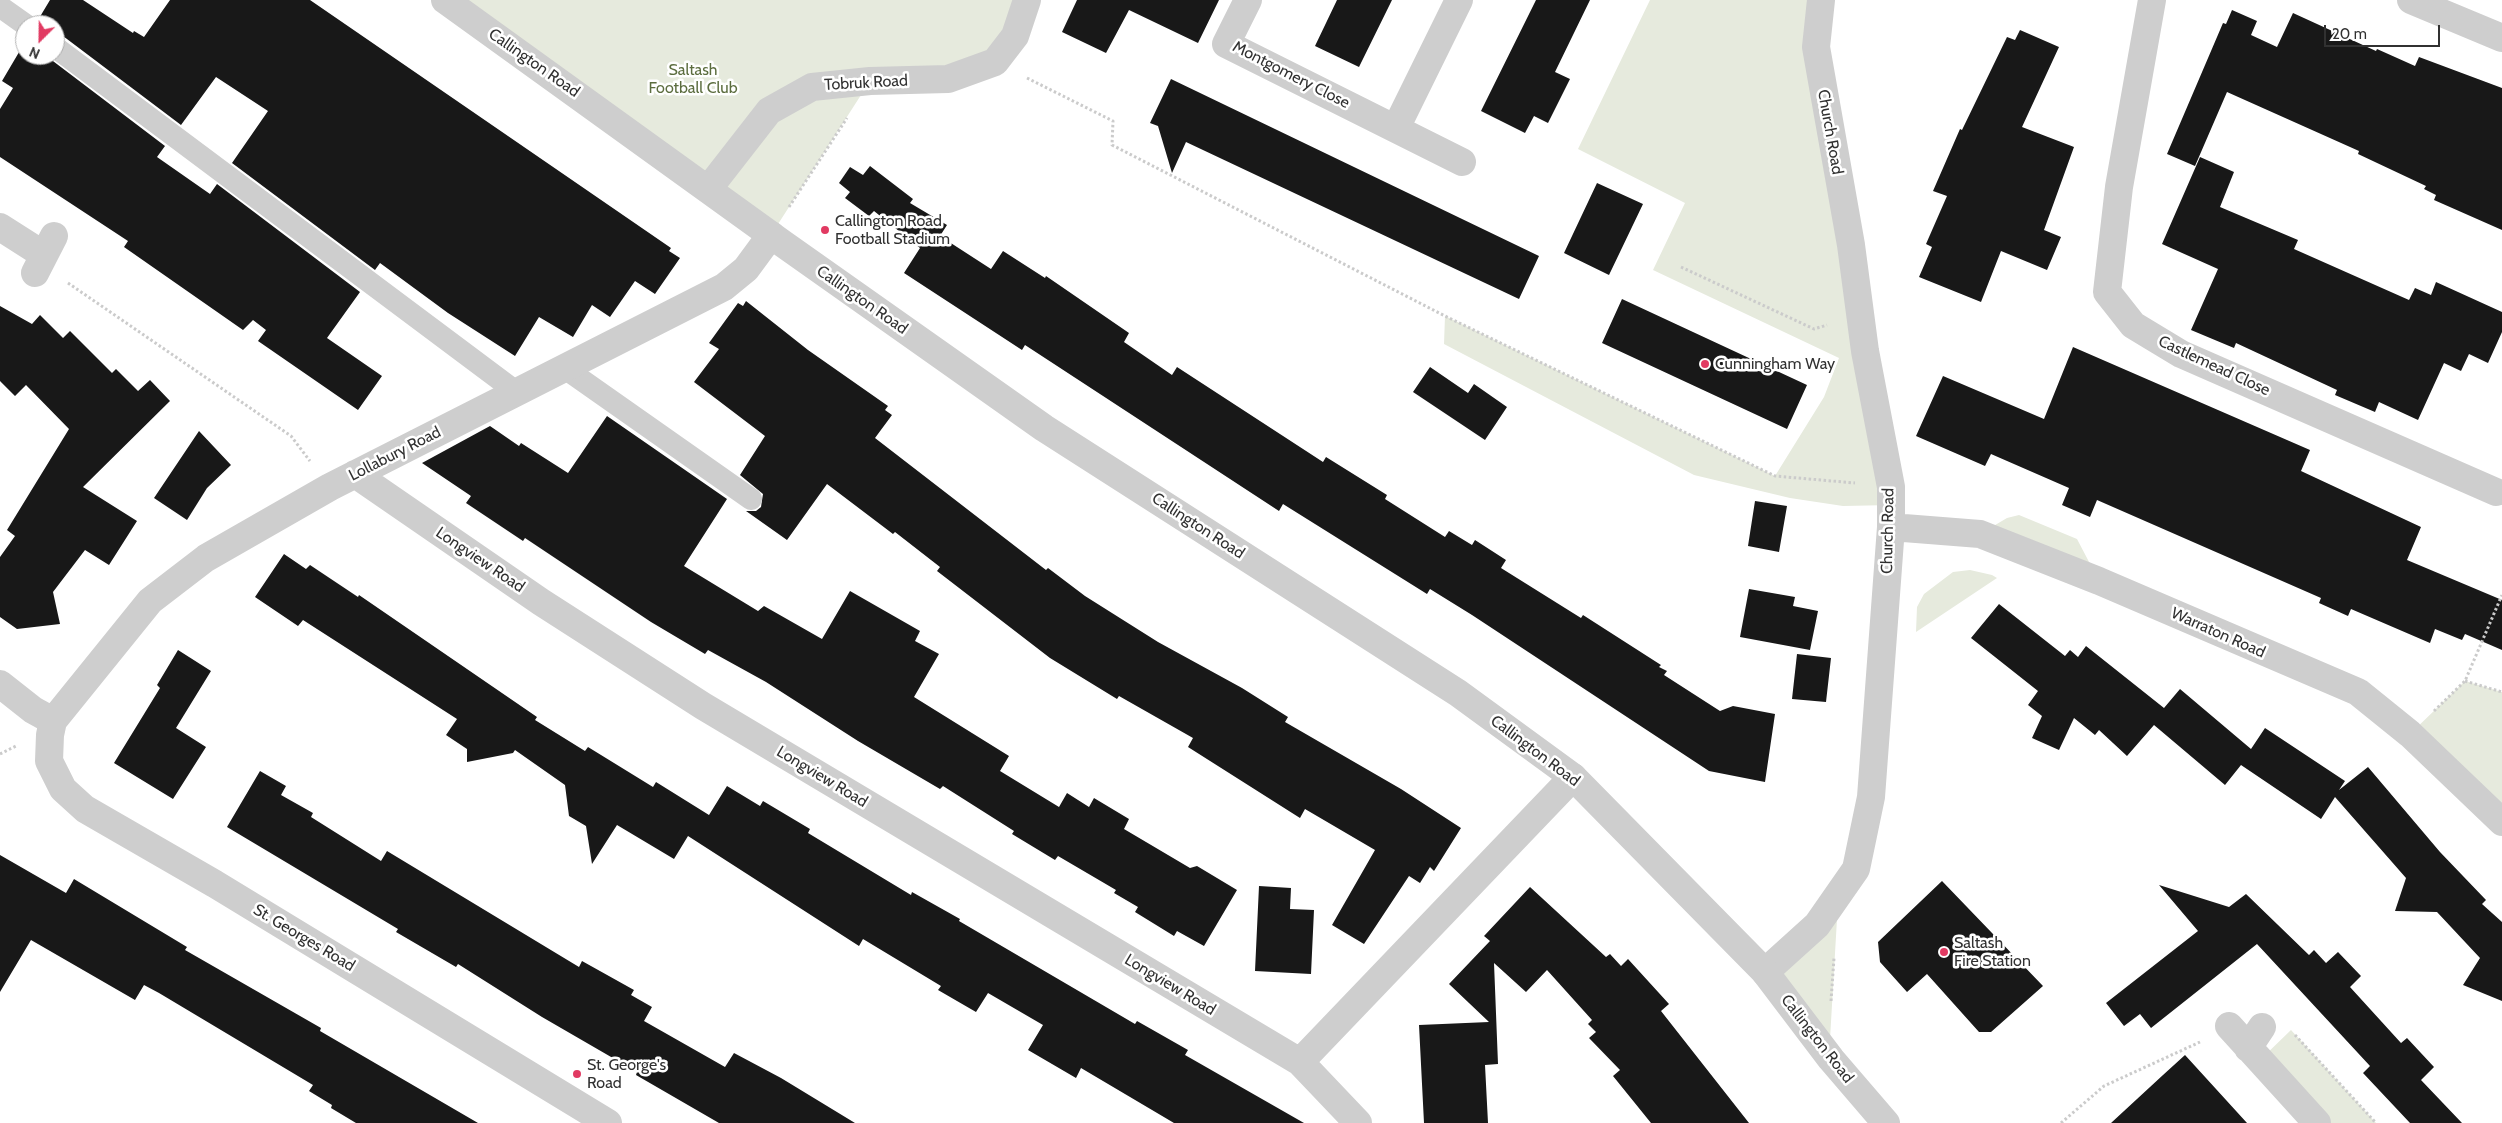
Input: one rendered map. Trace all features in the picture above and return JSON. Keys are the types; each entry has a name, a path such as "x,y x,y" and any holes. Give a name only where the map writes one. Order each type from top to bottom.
{"street":[{"name":"Callington Road","path":"445,0 709,188 771,235 1044,428 1458,694 1572,777 1765,972 1831,1059 1886,1123"},
{"path":"995,62 1015,36 1027,0"},
{"name":"Montgomery Close","path":"1248,0 1226,44 1462,162"},
{"path":"1396,128 1459,0"},
{"name":"Church Road","path":"1765,972 1817,925 1856,870 1870,796 1891,527 1890,487 1865,351 1851,245 1816,48 1821,0"},
{"name":"Castlemead Close","path":"2152,0 2120,187 2107,292 2133,325 2181,354 2496,492"},
{"path":"2411,0 2500,29"},
{"name":"Tobruk Road","path":"709,188 739,146 769,111 812,86 870,81 948,79 995,62"},
{"path":"0,227 43,257"},
{"name":"Lollabury Road","path":"54,721 150,601 206,558 330,487 515,392 566,370 724,287 746,269 771,235"},
{"name":"Longview Road","path":"355,474 541,602 703,706 1300,1062 1358,1123"},
{"name":"Warraton Road","path":"1891,527 1980,534 2099,581 2358,692 2410,734 2502,822"},
{"path":"0,684 33,710 54,721"},
{"name":"St. Georges Road","path":"54,721 50,735 49,761 63,789 85,809 215,884 608,1123"},
{"path":"1300,1062 1572,777"},
{"path":"2229,1026 2255,1037 2317,1123"}],"lane":[{"path":"2,8 15,17"},
{"path":"65,54 515,392"},
{"path":"566,370 751,499"}],"path":[{"path":"995,62 1113,121 1112,145 1445,316 1775,476 1890,487"},
{"path":"771,235 870,81"},
{"path":"43,257 291,436 330,487"},
{"path":"1681,267 1814,330 1832,323"},
{"path":"2410,734 2465,682 2502,595"},
{"path":"2465,682 2502,692"},
{"path":"1831,1004 1834,949"}],"green space":[{"name":"Saltash Football Club","path":"446,0 1026,0 995,62 870,81 771,235"},
{"path":"1650,0 1821,0 1892,505 1843,506 1790,498 1694,475 1444,344 1445,316 1775,476 1824,397 1839,358 1653,270 1685,203 1578,149"},
{"path":"2019,515 2077,539 2099,581 1980,534 2007,518"},
{"path":"1970,570 1997,578 1916,632 1917,607 1924,594 1953,572"},
{"path":"2465,681 2502,692 2502,822 2410,734"},
{"path":"1837,919 1830,1039 1765,972"},
{"path":"2291,1030 2376,1123 2317,1123 2259,1061"}],"building":[{"path":"50,0 83,0 133,33 134,31 144,37 170,0 310,0 671,248 669,251 680,258 655,294 635,281 610,317 592,305 573,337 539,317 515,356 448,313 380,263 375,270 232,163 268,111 216,77 181,125 65,38 65,15 41,15"},
{"path":"1077,0 1219,0 1198,43 1129,10 1106,53 1062,32"},
{"path":"1337,0 1392,0 1359,67 1315,46"},
{"path":"1536,0 1590,0 1555,72 1570,79 1548,123 1534,116 1525,133 1481,111"},
{"path":"2232,10 2257,21 2251,35 2277,47 2293,13 2376,51 2377,49 2415,66 2419,57 2502,88 2502,230 2434,200 2436,195 2424,189 2426,186 2358,154 2359,151 2227,92 2195,166 2167,154 2223,23 2226,24"},
{"path":"2020,30 2059,47 2022,127 2074,147 2044,230 2061,237 2047,270 2001,251 1981,302 1919,277 1932,247 1926,244 1947,196 1933,191 1960,129 1962,130 2007,37 2015,40"},
{"path":"15,59 15,65 58,65 165,146 157,157 210,194 217,184 360,292 327,338 382,376 358,410 258,341 266,330 253,320 243,330 124,247 128,241 0,157 0,109 13,88 2,81"},
{"path":"1171,79 1539,256 1519,299 1186,142 1172,173 1158,126 1150,123"},
{"path":"2200,157 2234,172 2220,207 2298,240 2294,249 2409,300 2415,288 2431,295 2436,282 2502,312 2502,332 2488,363 2469,354 2461,371 2444,363 2418,420 2379,402 2375,412 2335,395 2337,390 2236,343 2234,348 2191,330 2218,269 2162,244"},
{"path":"870,166 913,199 910,203 947,225 940,236 991,269 1003,251 1045,278 1046,276 1129,333 1124,342 1172,375 1177,367 1323,462 1326,457 1387,495 1385,499 1445,537 1449,531 1472,545 1475,540 1506,560 1501,568 1581,618 1583,615 1661,665 1659,667 1667,671 1664,675 1720,711 1733,706 1775,714 1765,782 1709,771 1430,589 1427,594 1283,504 1279,511 1025,345 1022,350 904,273 920,248 874,211 869,216 845,198 850,192 839,183 850,167 863,175"},
{"path":"1597,183 1643,204 1609,275 1564,253"},
{"name":"Cunningham Way","path":"1622,299 1807,385 1787,429 1602,343"},
{"path":"746,301 808,350 888,406 885,410 892,415 875,438 1046,570 1048,568 1085,596 1158,642 1242,688 1288,717 1285,722 1401,789 1461,828 1434,871 1430,867 1420,883 1409,876 1364,944 1332,925 1375,850 1305,809 1300,818 1188,747 1193,738 1119,696 1117,699 1050,658 937,571 940,567 895,532 893,534 827,484 787,540 746,511 756,511 761,507 763,494 740,475 765,436 694,382 719,349 709,343 738,303 743,306"},
{"path":"0,306 32,324 40,315 63,338 70,331 112,373 116,369 138,391 150,380 170,401 83,487 137,521 109,565 85,550 53,592 60,624 17,629 0,617 0,557 15,536 7,530 69,429 26,385 15,396 0,381"},
{"path":"2073,347 2310,450 2301,471 2421,527 2407,560 2502,600 2502,650 2465,634 2462,640 2435,629 2430,643 2351,609 2348,616 2319,603 2321,598 2097,500 2090,517 2062,505 2069,488 1991,454 1985,466 1916,436 1943,376 2044,419"},
{"path":"1430,367 1468,393 1474,384 1507,407 1485,440 1413,392"},
{"path":"607,416 727,499 684,566 758,611 764,606 822,639 850,591 920,631 915,641 939,654 914,697 1009,756 1000,771 1059,807 1067,793 1089,807 1094,798 1129,819 1124,829 1190,868 1197,866 1237,890 1204,946 1177,931 1174,936 1135,912 1138,907 1114,893 1116,890 1058,856 1055,860 1012,834 1014,831 943,786 940,789 858,741 766,682 708,650 705,654 651,622 525,538 523,541 466,503 471,496 422,463 490,426 519,446 521,443 568,473"},
{"path":"199,431 231,465 207,488 187,520 154,498"},
{"path":"1755,501 1787,506 1779,552 1748,546"},
{"path":"284,554 306,569 310,565 358,597 359,595 537,717 535,720 585,751 588,747 653,787 656,782 709,815 727,786 760,806 763,801 810,829 808,833 911,895 912,892 960,919 959,921 1135,1024 1137,1021 1188,1050 1185,1055 1304,1123 1174,1123 1081,1068 1076,1078 1028,1050 1043,1025 988,993 976,1012 938,990 941,986 863,939 859,946 688,836 674,859 617,825 592,864 586,826 569,816 565,785 515,750 513,753 467,762 467,749 446,735 457,719 303,620 298,626 255,597"},
{"path":"1749,589 1795,597 1793,606 1818,611 1810,650 1740,637"},
{"path":"1999,604 2065,656 2070,650 2078,657 2086,646 2164,708 2180,689 2251,749 2265,728 2345,781 2339,790 2368,767 2440,852 2486,900 2482,904 2502,922 2502,1001 2463,985 2480,958 2437,912 2395,911 2406,878 2335,797 2321,819 2241,765 2225,785 2154,725 2127,756 2099,730 2095,735 2074,718 2059,750 2032,738 2042,716 2028,705 2038,691 1971,638"},
{"path":"178,650 211,671 176,728 206,747 173,799 114,763 160,688 157,685"},
{"path":"1797,654 1831,658 1826,702 1792,699"},
{"path":"260,771 286,786 281,795 313,813 311,817 381,861 387,851 579,967 582,961 634,990 631,995 652,1007 644,1021 725,1067 734,1053 781,1078 855,1123 719,1123 636,1075 637,1072 542,1017 458,964 456,967 396,932 398,929 227,827"},
{"path":"0,855 66,893 74,879 187,947 185,950 321,1028 320,1031 478,1123 356,1123 331,1108 332,1105 309,1091 313,1085 159,993 144,985 135,1000 31,940 0,992"},
{"name":"Saltash Fire Station","path":"1942,881 2043,986 1991,1032 1979,1032 1927,974 1907,992 1880,962 1878,942"},
{"path":"2159,885 2229,907 2246,894 2309,955 2314,950 2326,963 2338,952 2361,976 2350,987 2401,1043 2407,1038 2434,1067 2421,1080 2462,1123 2410,1123 2363,1073 2370,1066 2257,944 2151,1028 2140,1014 2124,1026 2106,1003 2198,931"},
{"path":"1259,886 1291,888 1290,909 1314,910 1311,974 1255,971"},
{"path":"1530,887 1606,957 1610,954 1621,966 1628,959 1669,1004 1661,1011 1749,1123 1651,1123 1613,1076 1620,1070 1589,1038 1596,1032 1588,1024 1592,1020 1547,970 1526,992 1494,963 1498,1064 1485,1065 1488,1123 1424,1123 1419,1025 1489,1022 1449,984 1490,941 1484,936"},
{"path":"2185,1055 2247,1123 2111,1123 2163,1075"}],"place":[{"name":"Callington Road Football Stadium","path":"825,230"},
{"name":"Cunningham Way","path":"1705,364"},
{"name":"Saltash Fire Station","path":"1944,952"},
{"name":"St. George's Road","path":"577,1074"}]}
